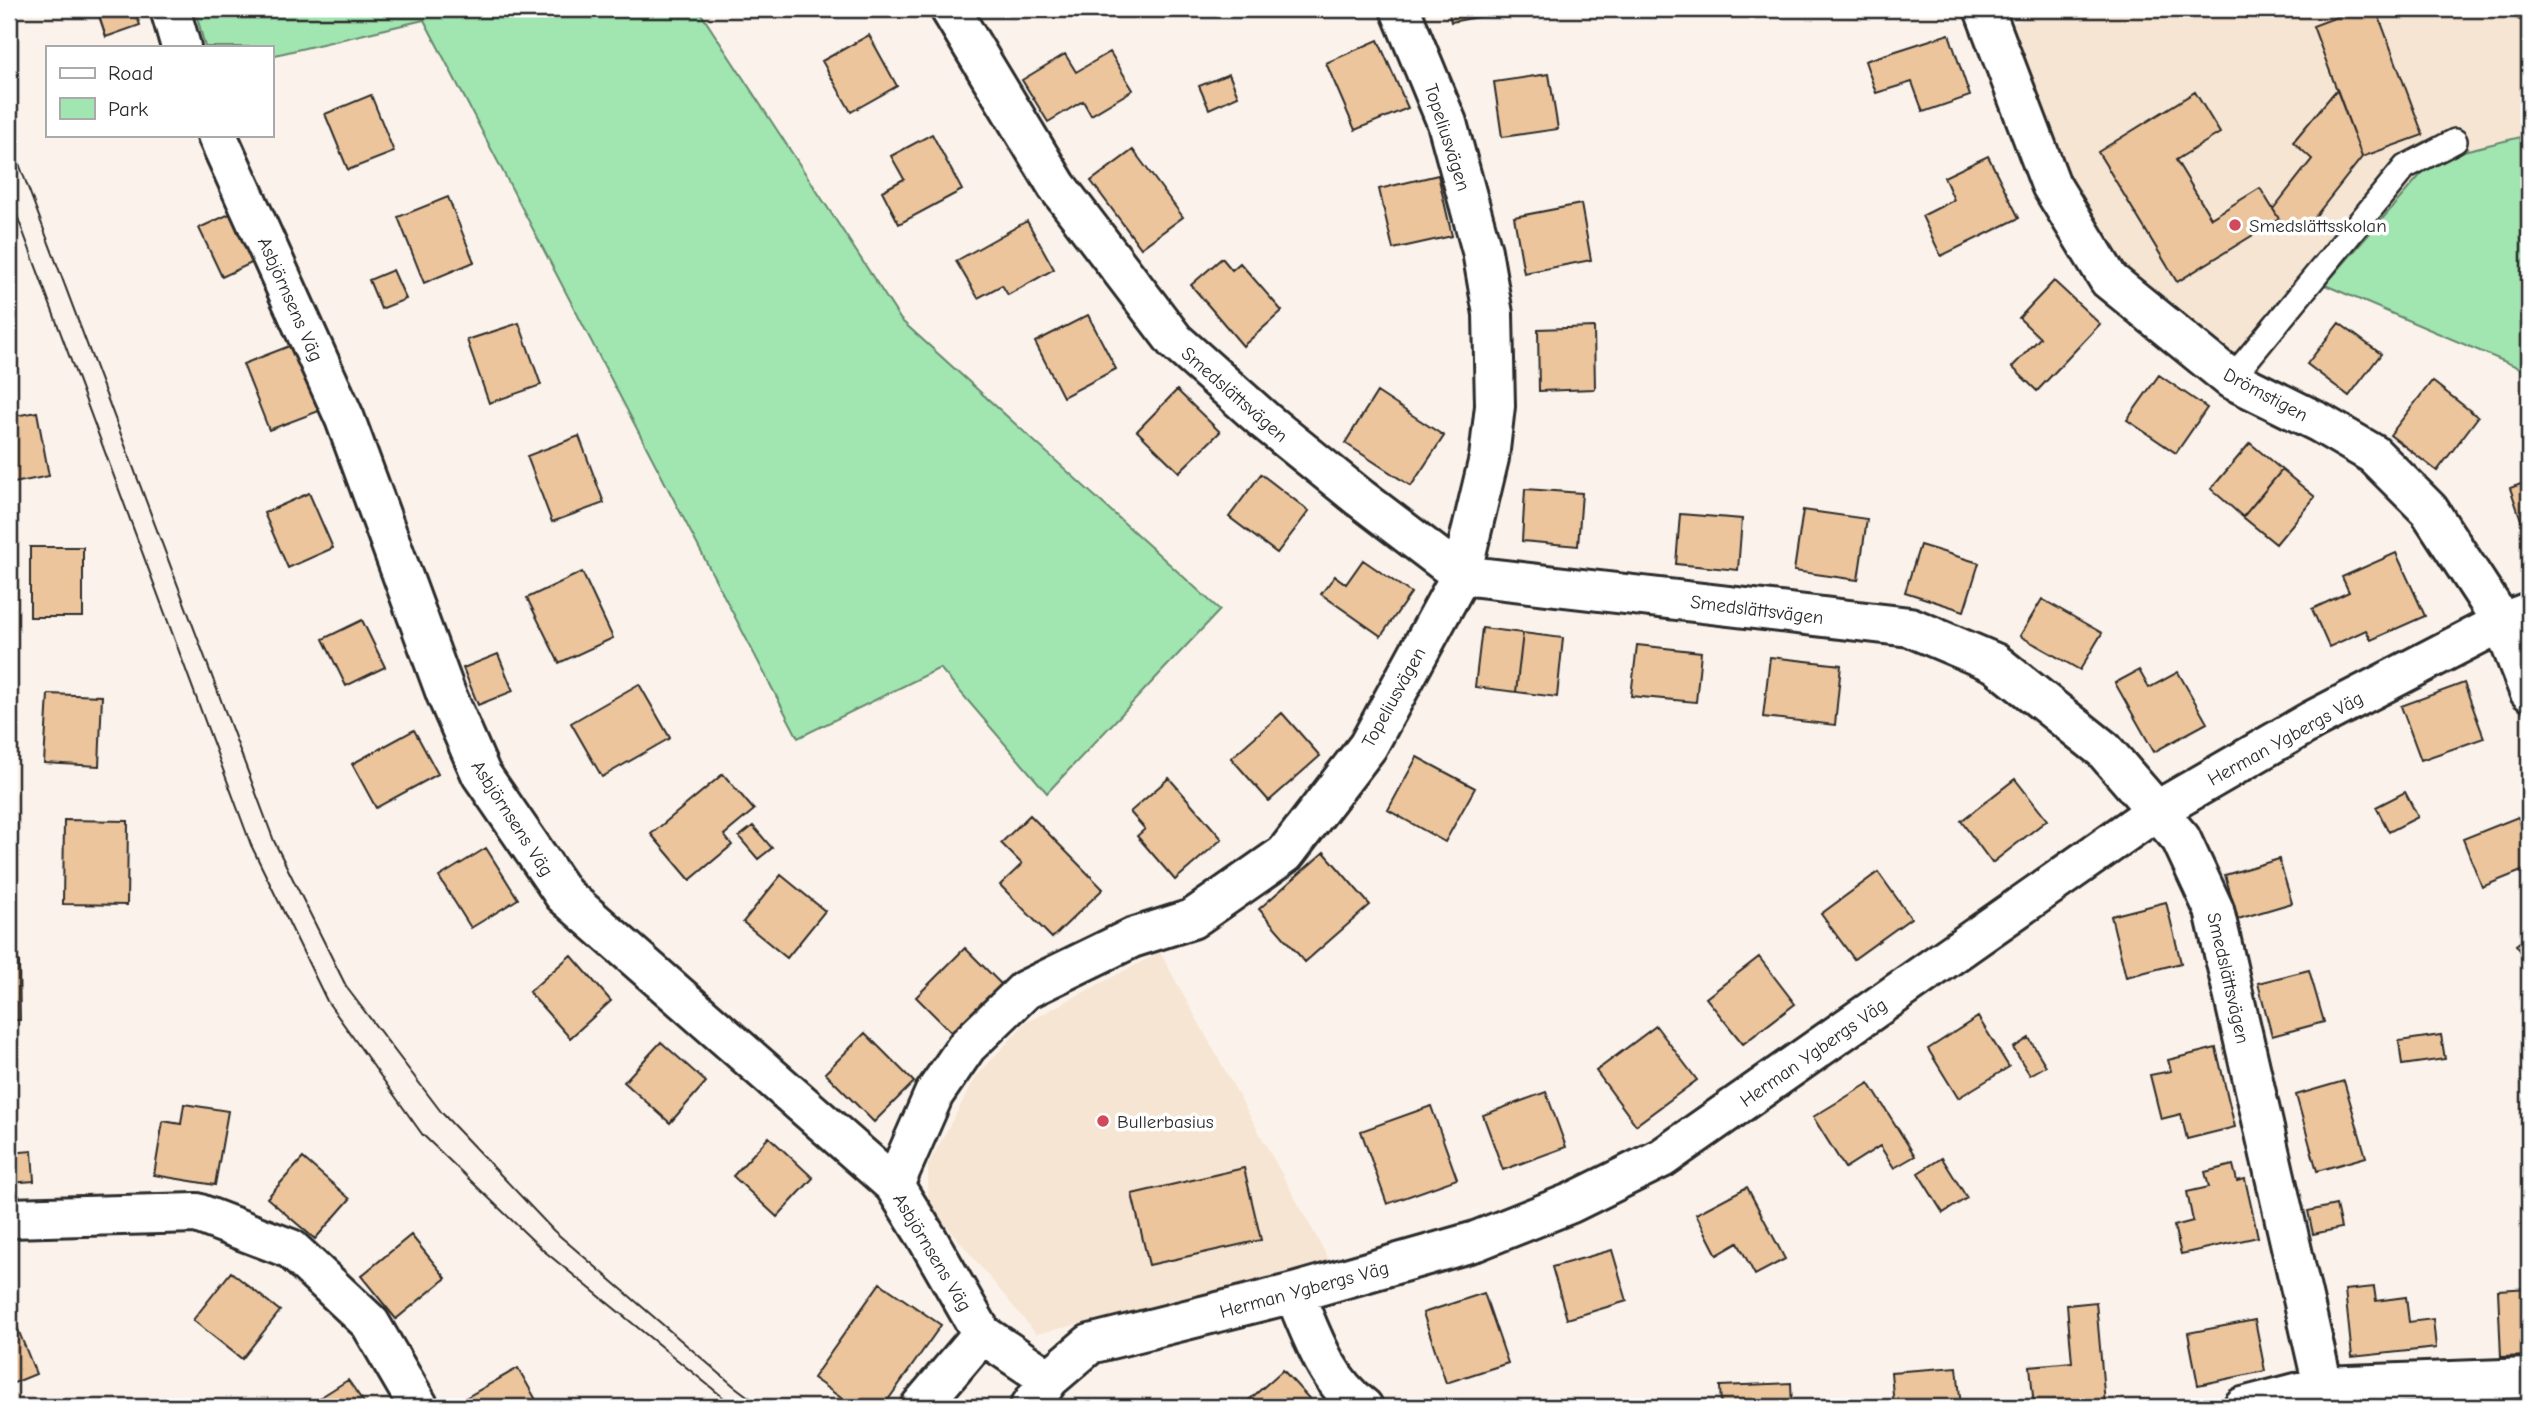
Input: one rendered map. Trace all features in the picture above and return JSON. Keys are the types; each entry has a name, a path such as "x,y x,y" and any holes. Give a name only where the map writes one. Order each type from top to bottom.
{"street":[{"path":"170,9 181,46"},
{"name":"Smedslättsvägen","path":"950,9 1057,187 1175,341 1265,421 1461,575 1910,627 1995,663 2104,750 2181,839 2214,910 2323,1386"},
{"name":"Topeliusvägen","path":"894,1185 934,1094 967,1046 1025,990 1132,938 1192,919 1285,854 1368,746 1461,575 1489,458 1495,406 1493,314 1482,251 1447,123 1400,9"},
{"name":"Drömstigen","path":"1984,9 2051,185 2109,280 2231,379 2320,423 2373,454 2429,510 2515,617 2529,691"},
{"name":"Asbjörnsens Väg","path":"217,136 345,419 446,694 481,774 564,895 894,1185 982,1334"},
{"name":"Herman Ygbergs Väg","path":"1039,1393 1090,1344 1294,1293 1476,1241 1571,1203 1662,1158 2156,811 2313,720 2515,617"},
{"path":"9,1218 197,1213 291,1249 370,1324 419,1407"},
{"path":"1294,1293 1323,1360 1353,1400 1363,1407"},
{"path":"920,1407 982,1334 1039,1393"},
{"path":"2243,1407 2323,1386 2529,1378"}],"lane":[{"path":"2231,379 2405,167 2455,141"}],"shaded area":[{"name":"Smedslättsskolan","path":"2051,9 2529,9 2529,135 2435,158 2325,285 2255,374 2127,276 2058,175 2005,26"},
{"name":"Bullerbasius","path":"1160,952 1333,1267 1036,1334 928,1203 928,1165 976,1077 1025,1023"}],"green space":[{"path":"195,9 698,9 901,320 1220,610 1047,793 940,668 798,738 424,20 273,56 273,46 205,46"},
{"path":"2529,135 2529,372 2325,285 2435,158"}],"building":[{"path":"84,9 134,9 140,25 106,37 97,10 87,14"},
{"path":"1448,9 1502,9 1503,12 1451,22"},
{"path":"2358,9 2376,9 2423,135 2362,157 2313,26"},
{"path":"2496,9 2529,9 2529,24"},
{"path":"1949,34 1970,96 1923,112 1912,82 1876,93 1865,61"},
{"path":"869,35 897,86 851,112 822,61"},
{"path":"1378,40 1408,108 1355,130 1326,63"},
{"path":"1110,52 1133,90 1091,115 1083,101 1048,122 1022,80 1065,54 1076,72"},
{"path":"1229,74 1238,96 1209,109 1199,86"},
{"path":"1549,74 1558,129 1502,137 1494,82"},
{"path":"2337,89 2362,157 2303,232 2279,219 2273,209 2312,159 2293,142"},
{"path":"2195,92 2220,133 2176,160 2211,218 2260,188 2279,219 2177,282 2098,152"},
{"path":"371,95 394,152 348,170 325,114"},
{"path":"932,134 962,190 899,224 882,191 904,179 891,156"},
{"path":"1133,150 1183,217 1141,248 1091,181"},
{"path":"1988,156 2019,218 1941,256 1922,216 1954,200 1944,177"},
{"path":"1438,175 1452,236 1393,249 1379,189"},
{"path":"448,197 474,262 424,283 398,217"},
{"path":"1581,204 1591,260 1524,273 1514,217"},
{"path":"238,210 260,259 222,277 199,228"},
{"path":"1027,221 1054,269 1008,295 1002,285 978,298 956,261"},
{"path":"1222,258 1232,270 1240,263 1282,311 1243,346 1191,285"},
{"path":"393,270 406,299 381,309 369,280"},
{"path":"2054,281 2100,324 2037,391 2012,367 2040,338 2019,318"},
{"path":"1088,315 1116,369 1063,397 1035,342"},
{"path":"519,323 541,385 489,403 467,340"},
{"path":"2339,323 2381,354 2349,396 2307,364"},
{"path":"1594,327 1595,389 1539,391 1538,329"},
{"path":"292,345 319,411 269,430 243,364"},
{"path":"2159,375 2207,408 2176,453 2127,420"},
{"path":"2432,381 2478,417 2437,471 2390,435"},
{"path":"1177,390 1220,432 1179,472 1137,431"},
{"path":"1377,392 1444,436 1411,486 1345,443"},
{"path":"37,412 49,476 9,484 9,417"},
{"path":"579,436 604,503 552,522 527,456"},
{"path":"2250,443 2282,470 2243,517 2211,489"},
{"path":"2282,470 2315,497 2276,544 2243,517"},
{"path":"1261,474 1309,511 1277,553 1229,517"},
{"path":"2529,481 2529,543 2510,488"},
{"path":"1525,489 1582,493 1578,546 1522,541"},
{"path":"309,493 333,548 288,568 264,513"},
{"path":"1803,510 1867,519 1858,580 1794,571"},
{"path":"1680,514 1742,519 1738,570 1676,564"},
{"path":"1920,545 1979,563 1964,611 1905,592"},
{"path":"30,547 83,547 83,617 30,617"},
{"path":"2396,553 2425,616 2371,640 2366,630 2329,647 2312,609 2349,592 2342,577"},
{"path":"1363,560 1411,593 1381,636 1321,594 1335,576 1346,584"},
{"path":"582,572 613,638 559,663 527,598"},
{"path":"2042,599 2102,633 2080,670 2020,636"},
{"path":"362,620 385,667 346,686 323,639"},
{"path":"1482,628 1523,633 1516,692 1475,687"},
{"path":"1523,633 1563,638 1557,697 1516,692"},
{"path":"1637,645 1701,652 1696,702 1631,696"},
{"path":"498,654 513,691 478,705 463,668"},
{"path":"1770,657 1841,665 1835,725 1763,717"},
{"path":"2139,670 2149,688 2178,672 2207,723 2154,752 2115,683"},
{"path":"2464,683 2484,738 2421,760 2401,706"},
{"path":"639,684 670,738 602,777 571,723"},
{"path":"48,694 102,696 99,766 44,763"},
{"path":"1282,713 1320,756 1269,801 1231,758"},
{"path":"414,730 438,774 376,808 352,764"},
{"path":"1417,757 1475,788 1445,842 1388,810"},
{"path":"723,774 754,810 724,835 732,845 690,880 651,834"},
{"path":"1169,778 1222,839 1175,880 1137,836 1145,829 1130,812"},
{"path":"2015,779 2047,820 1992,863 1961,821"},
{"path":"2405,792 2418,817 2389,832 2376,807"},
{"path":"1030,815 1103,889 1052,938 1000,885 1022,864 1001,843"},
{"path":"2518,817 2529,845 2529,868 2482,887 2463,839"},
{"path":"64,820 128,821 127,905 63,904"},
{"path":"753,826 772,848 758,859 739,837"},
{"path":"486,848 518,899 471,928 439,877"},
{"path":"1324,852 1370,905 1305,962 1259,909"},
{"path":"2279,859 2292,903 2238,919 2225,875"},
{"path":"1878,872 1911,918 1854,959 1821,914"},
{"path":"781,875 825,911 787,958 743,922"},
{"path":"2166,902 2181,963 2126,977 2111,916"},
{"path":"2529,935 2529,962 2516,945"},
{"path":"965,948 1006,989 957,1038 916,997"},
{"path":"571,955 611,1001 570,1038 529,992"},
{"path":"1759,957 1795,1004 1743,1044 1706,998"},
{"path":"9,961 19,961 20,1020 9,1020"},
{"path":"2309,970 2324,1022 2272,1036 2258,983"},
{"path":"1978,1017 2009,1067 1958,1098 1928,1049"},
{"path":"1656,1026 1697,1080 1636,1125 1596,1071"},
{"path":"865,1033 914,1082 874,1122 825,1073"},
{"path":"2441,1035 2445,1059 2402,1065 2399,1041"},
{"path":"2029,1038 2046,1066 2030,1075 2013,1048"},
{"path":"661,1042 706,1082 670,1123 624,1082"},
{"path":"2216,1048 2235,1127 2187,1139 2181,1114 2161,1119 2150,1075 2171,1071 2168,1060"},
{"path":"2344,1081 2366,1157 2317,1171 2296,1095"},
{"path":"1869,1083 1915,1156 1894,1168 1880,1146 1845,1168 1813,1117"},
{"path":"1546,1092 1566,1147 1503,1170 1483,1115"},
{"path":"184,1104 228,1111 215,1185 154,1175 163,1121 181,1124"},
{"path":"1431,1106 1457,1179 1387,1204 1361,1131"},
{"path":"769,1137 813,1178 777,1217 733,1176"},
{"path":"32,1151 34,1181 9,1183 9,1153"},
{"path":"303,1158 350,1199 315,1239 267,1198"},
{"path":"1942,1158 1967,1198 1943,1213 1918,1173"},
{"path":"2233,1165 2237,1181 2245,1179 2258,1237 2181,1254 2174,1226 2193,1221 2187,1192 2209,1187 2205,1172"},
{"path":"1244,1168 1261,1240 1149,1265 1132,1194"},
{"path":"1747,1187 1785,1259 1755,1275 1738,1243 1717,1255 1696,1214"},
{"path":"2336,1205 2341,1228 2313,1234 2308,1211"},
{"path":"411,1235 446,1278 396,1319 361,1276"},
{"path":"1612,1250 1627,1301 1567,1319 1552,1267"},
{"path":"231,1272 280,1311 242,1359 193,1320"},
{"path":"880,1283 941,1325 883,1407 854,1407 813,1378"},
{"path":"2374,1287 2376,1301 2406,1297 2409,1322 2433,1319 2436,1348 2352,1357 2345,1290"},
{"path":"2529,1288 2529,1356 2501,1357 2498,1290"},
{"path":"1484,1293 1508,1363 1446,1383 1423,1313"},
{"path":"2096,1302 2105,1404 2034,1407 2030,1366 2072,1362 2067,1305"},
{"path":"11,1312 36,1374 9,1385 9,1313"},
{"path":"2255,1320 2265,1371 2198,1385 2188,1333"},
{"path":"1957,1367 1961,1407 1894,1407 1891,1372"},
{"path":"518,1368 540,1407 457,1407 455,1404"},
{"path":"1283,1370 1315,1405 1313,1407 1241,1407"},
{"path":"348,1380 367,1407 312,1407 310,1404"},
{"path":"1791,1383 1792,1407 1721,1407 1720,1386"}],"tram line":[{"path":"9,137 274,841 347,988 442,1113 554,1231 762,1407"},
{"path":"9,194 251,845 327,1001 422,1134 544,1251 735,1407"}],"place":[{"name":"Smedslättsskolan","path":"2235,225"},
{"name":"Bullerbasius","path":"1103,1121"}]}
